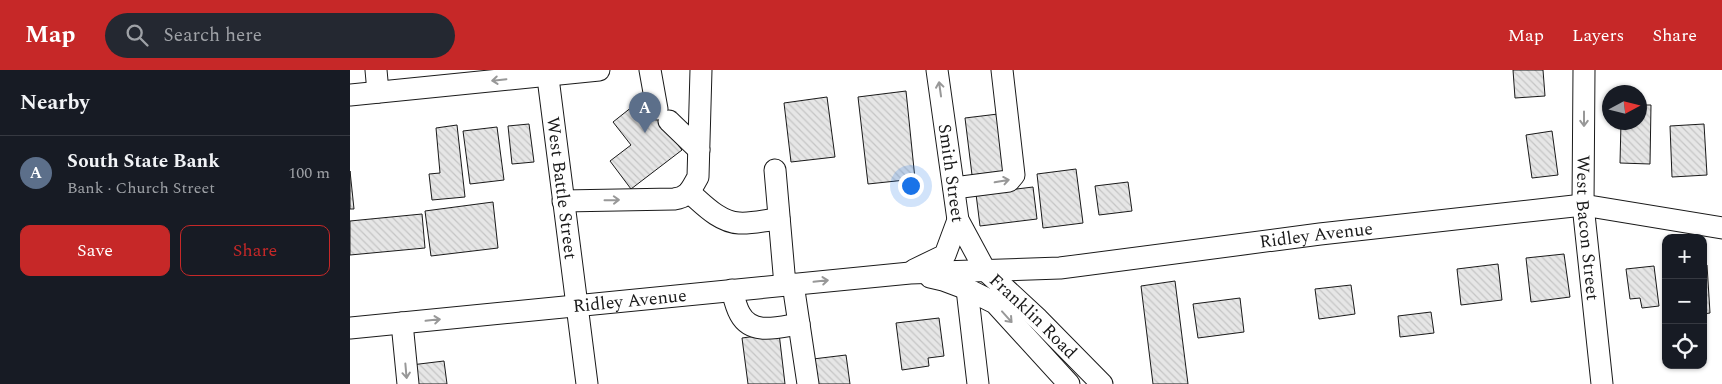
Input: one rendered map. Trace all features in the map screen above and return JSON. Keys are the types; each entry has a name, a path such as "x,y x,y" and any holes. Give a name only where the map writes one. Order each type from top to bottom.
{"street":[{"path":"376,70 378,92"},
{"path":"350,95 547,72 599,70"},
{"path":"650,70 663,115 699,150"},
{"path":"563,201 674,199 682,198 689,192 698,177 701,70"},
{"name":"Smith Street","path":"937,70 958,220 985,270"},
{"path":"954,188 1009,181 1014,175 1002,70"},
{"name":"West Bacon Street","path":"1584,70 1583,205 1602,384"},
{"name":"West Battle Street","path":"547,72 587,384"},
{"path":"775,170 779,219 789,285 799,324 808,384"},
{"path":"689,192 719,217 729,221 739,223 779,219"},
{"name":"Ridley Avenue","path":"350,328 910,273 1060,268 1320,234 1583,205 1722,228"},
{"name":"Ridley Avenue","path":"910,273 945,255 958,220"},
{"name":"Franklin Road","path":"985,270 1038,319 1102,384"},
{"name":"Ridley Avenue","path":"910,273 944,280 967,290"},
{"path":"732,290 740,314 754,328 799,324"},
{"path":"967,290 978,384"},
{"name":"Franklin Road","path":"967,290 995,304 1068,384"},
{"path":"402,323 408,384"}],"building":[{"path":"1513,70 1543,70 1545,96 1515,98"},
{"path":"906,91 915,179 868,184 858,97"},
{"path":"827,97 835,157 791,162 784,103"},
{"path":"642,99 682,150 631,189 610,161 631,145 613,122"},
{"path":"1647,105 1651,105 1650,164 1620,163 1621,130 1647,130"},
{"path":"998,114 1005,171 972,175 965,118"},
{"path":"529,124 534,162 512,164 508,126"},
{"path":"1704,124 1707,175 1672,177 1670,126"},
{"path":"457,125 465,197 432,200 429,174 440,173 436,128"},
{"path":"497,127 504,180 470,184 463,131"},
{"path":"1552,131 1558,175 1532,178 1526,135"},
{"path":"1076,169 1083,223 1043,228 1037,174"},
{"path":"350,171 354,209 350,209"},
{"path":"1128,182 1132,211 1099,215 1095,186"},
{"path":"1033,187 1037,219 980,226 976,194"},
{"path":"493,202 498,248 431,256 425,211"},
{"path":"422,214 425,248 350,255 350,221"},
{"path":"1564,254 1570,297 1531,302 1526,258"},
{"path":"1498,264 1502,300 1461,305 1457,269"},
{"path":"1707,265 1710,313 1707,313"},
{"path":"1654,266 1659,306 1642,308 1640,298 1630,299 1626,269"},
{"path":"1175,281 1188,384 1153,384 1141,286"},
{"path":"1351,285 1355,314 1319,319 1315,289"},
{"path":"1240,298 1244,332 1198,338 1193,304"},
{"path":"1431,312 1434,333 1400,337 1398,316"},
{"path":"939,318 944,356 928,358 929,366 902,370 896,323"},
{"path":"779,333 785,384 748,384 742,338"},
{"path":"846,355 850,384 816,384 813,359"},
{"path":"444,361 447,384 413,384 411,365"}],"place":[{"name":"South State Bank","path":"645,133"}]}
